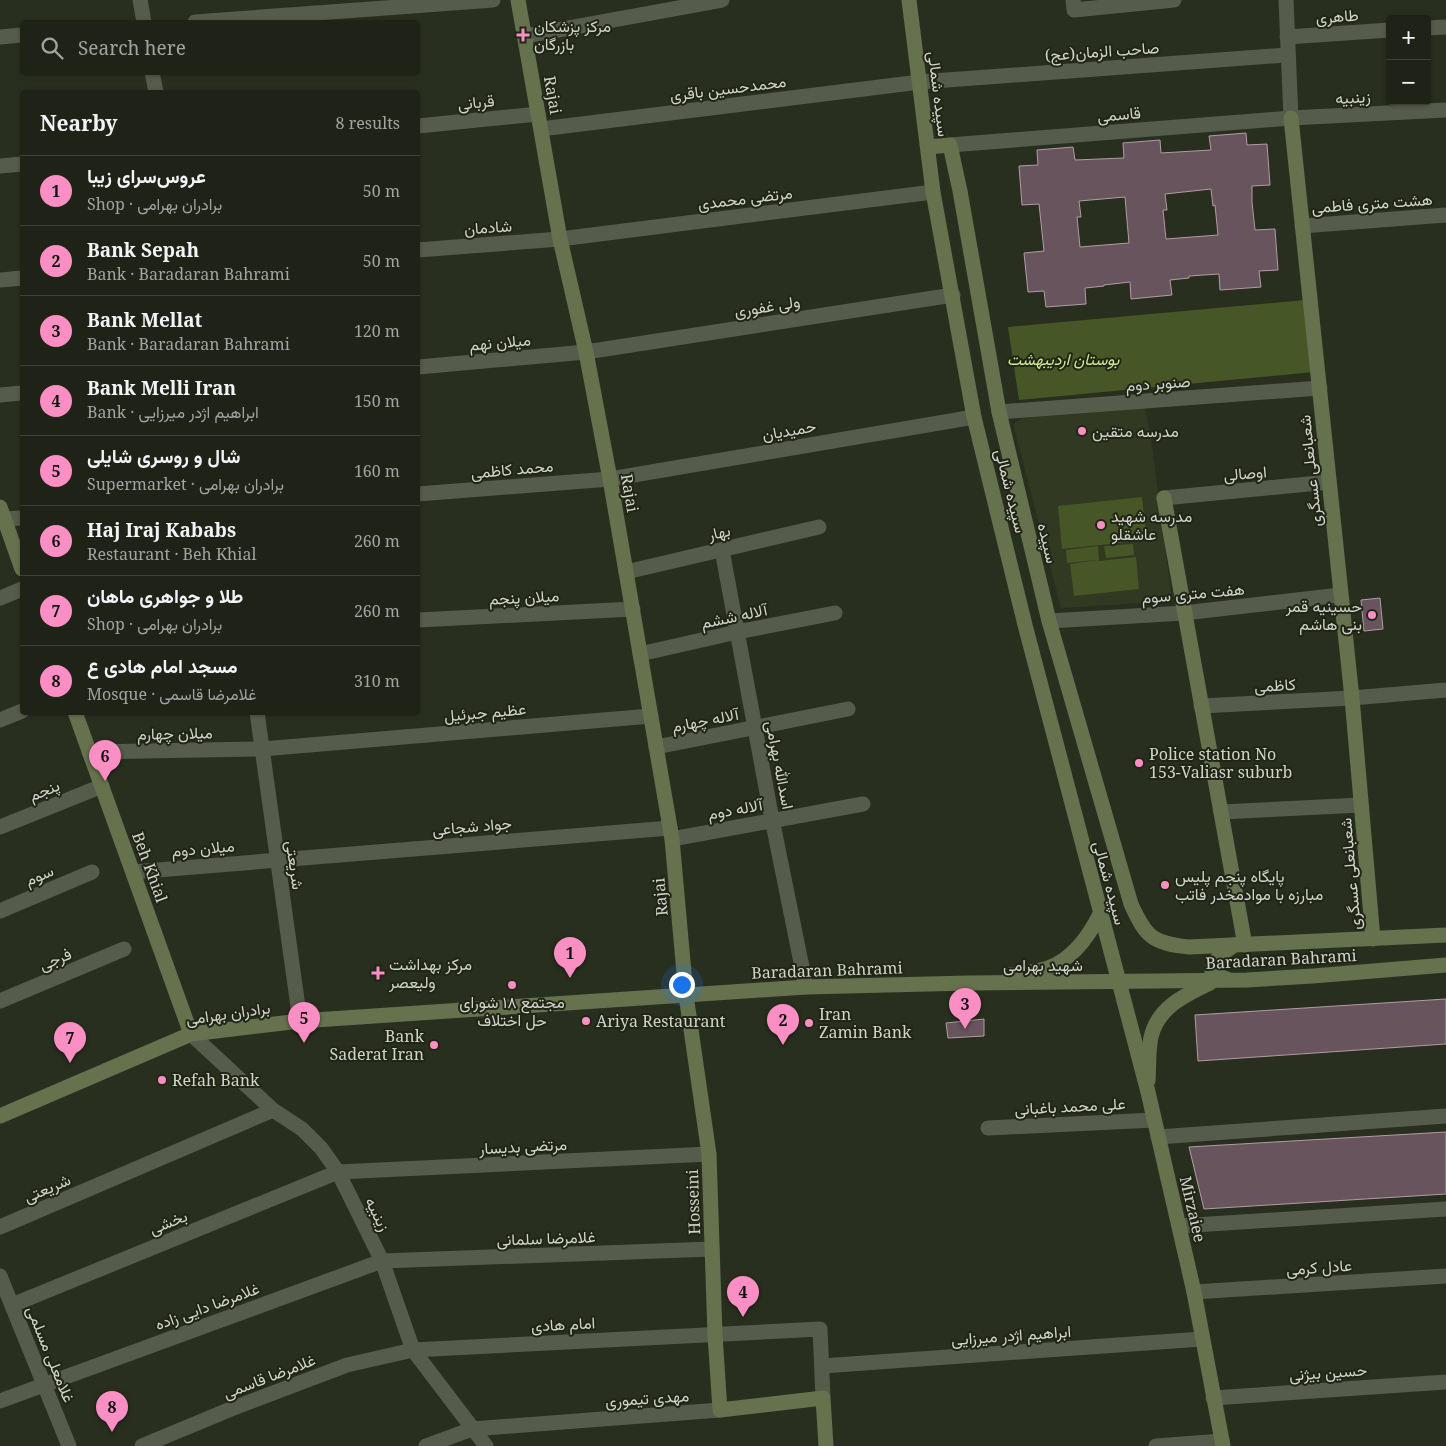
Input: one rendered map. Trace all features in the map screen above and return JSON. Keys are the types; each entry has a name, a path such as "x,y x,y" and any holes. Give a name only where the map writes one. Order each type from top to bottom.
{"main road":[{"name":"Rajai","path":"518,0 560,239 586,352 610,479 671,833 686,995"},
{"name":"سپیده شمالی","path":"909,0 934,192 974,417 1118,982"},
{"name":"شعبانعلی عسگری","path":"1291,118 1352,698 1373,939"},
{"path":"928,147 950,145"},
{"name":"سپیده","path":"950,145 962,201 999,412 1049,621 1130,904 1140,925 1151,937"},
{"path":"1164,498 1221,812 1240,945 1220,956 1214,962 1212,972 1216,976 1231,980"},
{"path":"999,515 1023,511"},
{"path":"2,513 20,563"},
{"path":"1041,684 1066,678"},
{"name":"Beh Khial","path":"76,715 191,1034"},
{"path":"969,983 1048,968 1073,954 1090,934 1100,914"},
{"name":"Baradaran Bahrami","path":"1151,937 1168,945 1189,947 1446,935"},
{"name":"Baradaran Bahrami","path":"1118,982 1214,981 1313,976 1446,965"},
{"path":"1148,1092 1151,1038 1156,1022 1164,1011 1178,1000 1214,981"},
{"name":"شهید بهرامی","path":"969,983 1118,982"},
{"name":"Mirzaiee","path":"1118,982 1148,1092 1194,1292 1222,1443"},
{"name":"Baradaran Bahrami","path":"686,995 806,987 969,983"},
{"name":"برادران بهرامی","path":"0,1116 191,1034 300,1021 686,995"},
{"name":"Hosseini","path":"686,995 708,1154 720,1410"},
{"path":"823,1398 826,1446"},
{"name":"مهدی تیموری","path":"720,1410 823,1398"}],"street":[{"path":"140,0 144,20"},
{"path":"222,20 493,0"},
{"path":"525,36 722,0"},
{"path":"1073,0 1074,10 1174,0"},
{"name":"شعبانعلی عسگری","path":"1286,0 1291,118"},
{"path":"1431,28 1446,27"},
{"name":"طاهری","path":"1287,36 1386,30"},
{"path":"0,37 20,35"},
{"name":"صاحب الزمان(عج)","path":"920,82 1287,56"},
{"path":"153,75 156,90"},
{"name":"محمدحسین باقری","path":"540,121 920,82"},
{"name":"زینبیه","path":"1291,118 1446,110"},
{"name":"قاسمی","path":"950,145 1291,118"},
{"name":"قربانی","path":"420,126 540,121"},
{"path":"0,166 20,164"},
{"name":"مرتضی محمدی","path":"560,239 934,192"},
{"name":"هشت متری فاطمی","path":"1302,226 1446,215"},
{"name":"شادمان","path":"420,250 560,239"},
{"path":"0,280 20,278"},
{"name":"ولی غفوری","path":"586,352 953,295"},
{"name":"میلان نهم","path":"420,366 586,352"},
{"name":"صنوبر دوم","path":"999,412 1320,388"},
{"path":"0,395 20,394"},
{"name":"حمیدیان","path":"610,479 974,417"},
{"name":"محمد کاظمی","path":"420,494 610,479"},
{"name":"اوصالی","path":"1164,498 1329,482"},
{"path":"2,513 20,518"},
{"name":"بهار","path":"626,572 819,527"},
{"name":"اسدالله بهرامی","path":"722,550 772,820 806,987"},
{"path":"0,598 20,590"},
{"name":"هفت متری سوم","path":"1049,621 1184,613 1340,595"},
{"name":"میلان پنجم","path":"420,620 633,609"},
{"name":"آلاله ششم","path":"640,654 834,613"},
{"name":"کاظمی","path":"1201,706 1352,698 1446,690"},
{"name":"آلاله چهارم","path":"656,747 848,709"},
{"path":"0,720 20,712"},
{"name":"شریعتی","path":"257,715 300,1021"},
{"name":"عظیم جبرئیل","path":"262,749 651,716"},
{"name":"میلان چهارم","path":"89,752 262,749"},
{"name":"پنجم","path":"0,827 102,786"},
{"name":"آلاله دوم","path":"671,833 772,820 863,804"},
{"path":"1221,812 1361,804"},
{"name":"جواد شجاعی","path":"277,859 671,833"},
{"name":"میلان دوم","path":"133,872 277,859"},
{"name":"سوم","path":"0,911 92,872"},
{"name":"فرجی","path":"0,1001 124,949"},
{"name":"زینبیه","path":"191,1034 273,1110 302,1129 321,1148 338,1172 382,1262 413,1350 486,1446"},
{"name":"شریعتی","path":"0,1227 273,1110"},
{"path":"1158,1137 1446,1116"},
{"name":"علی محمد باغبانی","path":"988,1128 1154,1120"},
{"name":"مرتضی بدیسار","path":"338,1172 708,1154"},
{"name":"بخشی","path":"8,1308 338,1172"},
{"path":"1179,1226 1446,1209"},
{"name":"غلامرضا سلمانی","path":"382,1262 712,1249"},
{"name":"غلامرضا دایی زاده","path":"0,1401 382,1262"},
{"name":"غلامعلی مسلمی","path":"0,1276 8,1308 44,1384 69,1446"},
{"name":"عادل کرمی","path":"1194,1292 1446,1276"},
{"path":"715,1335 820,1329 823,1398"},
{"name":"امام هادی","path":"413,1350 715,1335"},
{"name":"ابراهیم اژدر میرزایی","path":"822,1366 1202,1339"},
{"name":"غلامرضا قاسمی","path":"142,1446 347,1364 413,1350"},
{"name":"حسین بیژنی","path":"1213,1398 1446,1382"},
{"name":"مهدی تیموری","path":"426,1446 472,1429 720,1410"},
{"path":"1156,1446 1222,1443"}],"shaded area":[{"name":"مدرسه شهید عاشقلو","path":"1145,408 1151,438 1172,601 1061,608 1013,424 1023,418"}],"green space":[{"name":"بوستان اردیبهشت","path":"1305,300 1314,372 1019,400 1008,327"},
{"path":"1142,497 1147,540 1062,549 1058,506"},
{"path":"1133,544 1134,555 1106,558 1104,546"},
{"path":"1098,546 1099,561 1136,557 1139,589 1074,596 1070,564 1098,560 1067,563 1066,550"}],"building":[{"path":"1246,133 1247,145 1267,144 1270,185 1252,186 1252,202 1255,230 1275,229 1278,270 1259,271 1261,287 1220,290 1219,274 1189,276 1189,278 1170,280 1172,295 1131,299 1130,282 1085,288 1086,304 1046,307 1044,291 1028,292 1024,253 1044,251 1039,204 1022,205 1019,166 1038,165 1037,150 1073,147 1075,160 1124,158 1123,143 1160,140 1161,153 1211,150 1209,136","holes":["1211,189 1213,206 1215,205 1218,235 1166,239 1163,210 1167,210 1165,194","1125,197 1129,243 1080,247 1077,217 1081,217 1079,201"]},
{"name":"حسینیه قمر بنی هاشم","path":"1380,598 1383,629 1364,631 1361,600"},
{"path":"1446,999 1446,1044 1198,1061 1195,1015"},
{"path":"984,1019 984,1036 948,1038 946,1023"},
{"path":"1446,1132 1446,1194 1204,1209 1189,1147"}],"place":[{"name":"مرکز پزشکان بازرگان","path":"523,35"},
{"name":"مدرسه متقین","path":"1082,431"},
{"name":"مدرسه شهید عاشقلو","path":"1101,525"},
{"name":"حسینیه قمر بنی هاشم","path":"1372,615"},
{"name":"Police station No 153-Valiasr suburb","path":"1139,763"},
{"name":"Haj Iraj Kababs","path":"105,781"},
{"name":"پایگاه پنجم پلیس مبارزه با موادمخدر فاتب","path":"1165,885"},
{"name":"مرکز بهداشت ولیعصر","path":"378,973"},
{"name":"عروس‌سرای زیبا","path":"570,978"},
{"name":"مجتمع ۱۸ شورای حل اختلاف","path":"512,985"},
{"name":"Ariya Restaurant","path":"586,1021"},
{"name":"Iran Zamin Bank","path":"809,1023"},
{"name":"Bank Mellat","path":"965,1029"},
{"name":"شال و روسری شایلی","path":"304,1043"},
{"name":"Bank Saderat Iran","path":"434,1045"},
{"name":"Bank Sepah","path":"783,1045"},
{"name":"طلا و جواهری ماهان","path":"70,1063"},
{"name":"Refah Bank","path":"162,1080"},
{"name":"Bank Melli Iran","path":"743,1317"},
{"name":"مسجد امام هادی ع","path":"112,1432"}]}
